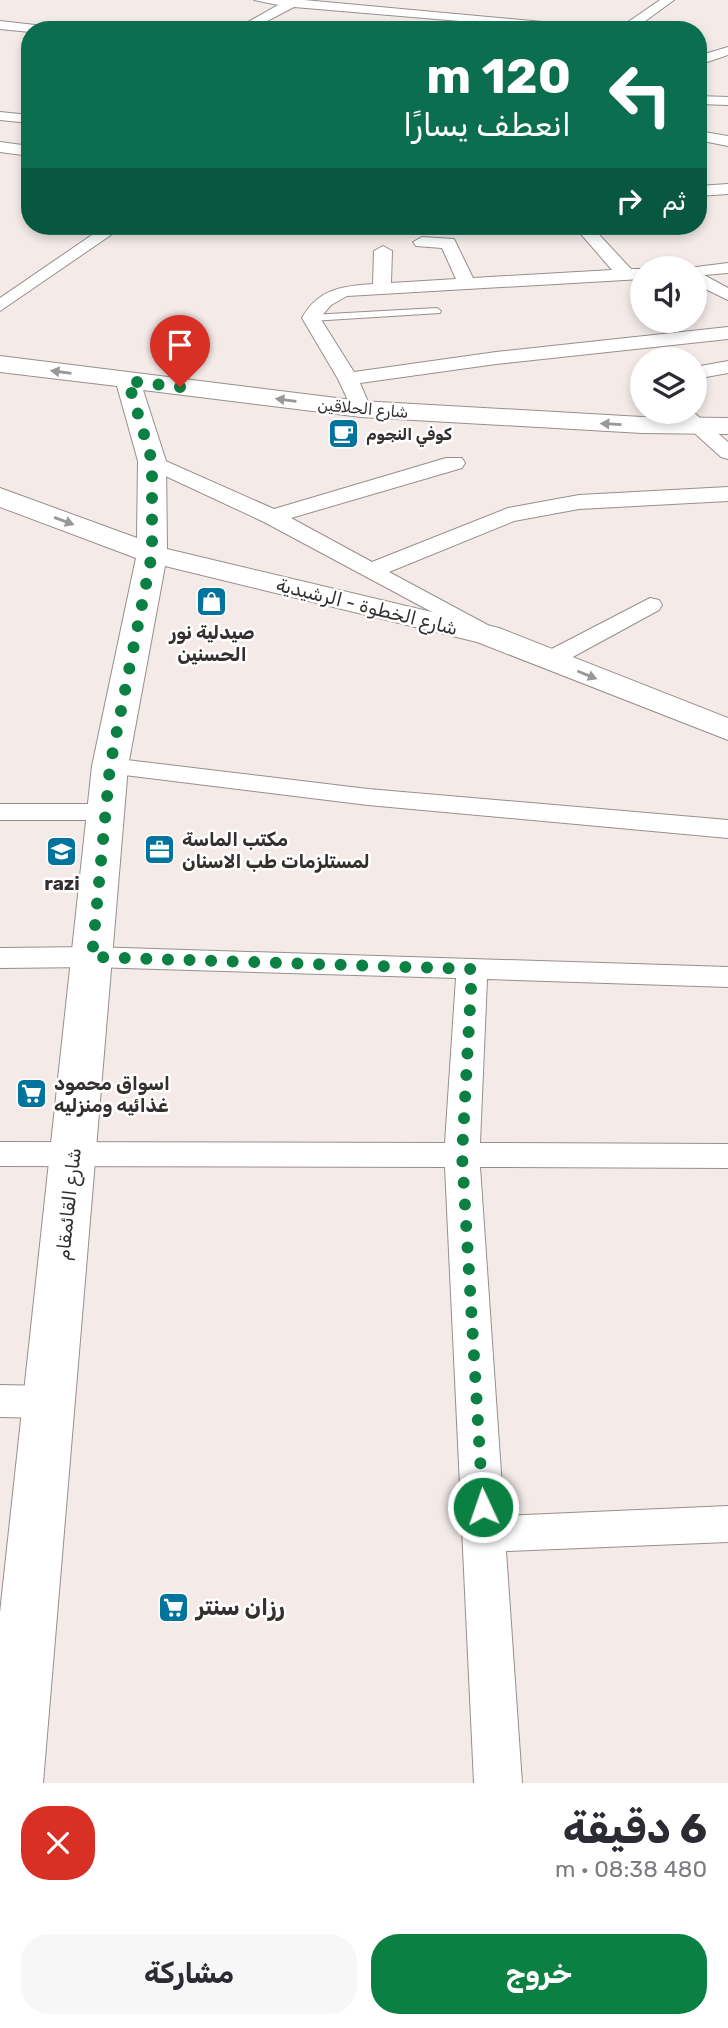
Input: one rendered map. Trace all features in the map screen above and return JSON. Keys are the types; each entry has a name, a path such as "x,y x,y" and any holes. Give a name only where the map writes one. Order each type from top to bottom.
{"street":[{"path":"260,0 372,4 515,21"},
{"path":"460,16 475,0"},
{"path":"637,21 668,0"},
{"path":"257,21 292,3"},
{"path":"430,21 441,14"},
{"path":"0,25 21,27"},
{"path":"708,42 728,45"},
{"path":"707,58 728,51"},
{"path":"707,101 728,102"},
{"path":"0,116 21,119"},
{"path":"707,137 728,141"},
{"path":"0,147 21,150"},
{"path":"0,160 21,152"},
{"path":"707,190 728,189"},
{"path":"0,306 103,235"},
{"path":"592,235 630,270"},
{"path":"422,242 448,243 468,286"},
{"path":"382,290 383,251"},
{"path":"707,269 728,268"},
{"path":"361,409 348,379 311,318 319,303 331,296 344,291 630,275"},
{"path":"707,284 728,295"},
{"path":"348,379 495,358 728,334"},
{"name":"شارع الحلاقين","path":"0,364 361,409 630,416"},
{"path":"707,371 728,368"},
{"name":"شارع القائمقام","path":"12,1783 14,1611 49,1402 110,766 152,554 152,461 128,381"},
{"name":"شارع الحلاقين","path":"707,421 728,425"},
{"path":"697,424 728,453"},
{"path":"152,461 272,517 488,635"},
{"path":"272,517 454,463"},
{"path":"369,571 508,515 579,502 728,494"},
{"name":"شارع الخطوة - الرشيدية","path":"0,497 152,554 488,635 728,730"},
{"path":"549,660 650,605"},
{"path":"110,766 368,797 728,829"},
{"path":"0,812 106,812"},
{"path":"0,958 92,957 728,977"},
{"path":"472,969 462,1155 498,1783"},
{"path":"0,1154 728,1156"},
{"path":"0,1401 49,1402"},
{"path":"484,1534 728,1524"}],"lane":[{"path":"311,318 437,311"}],"place":[{"name":"كوفي النجوم","path":"343,434"},
{"name":"صيدلية نور الحسنين","path":"212,601"},
{"name":"مكتب الماسة لمستلزمات طب الاسنان","path":"159,850"},
{"name":"razi","path":"62,852"},
{"name":"اسواق محمود غذائيه ومنزليه","path":"31,1094"},
{"name":"رزان سنتر","path":"173,1607"}],"route":[{"path":"180,387 128,381 152,461 152,554 110,766 92,957 472,969 462,1155 483,1507"}]}
